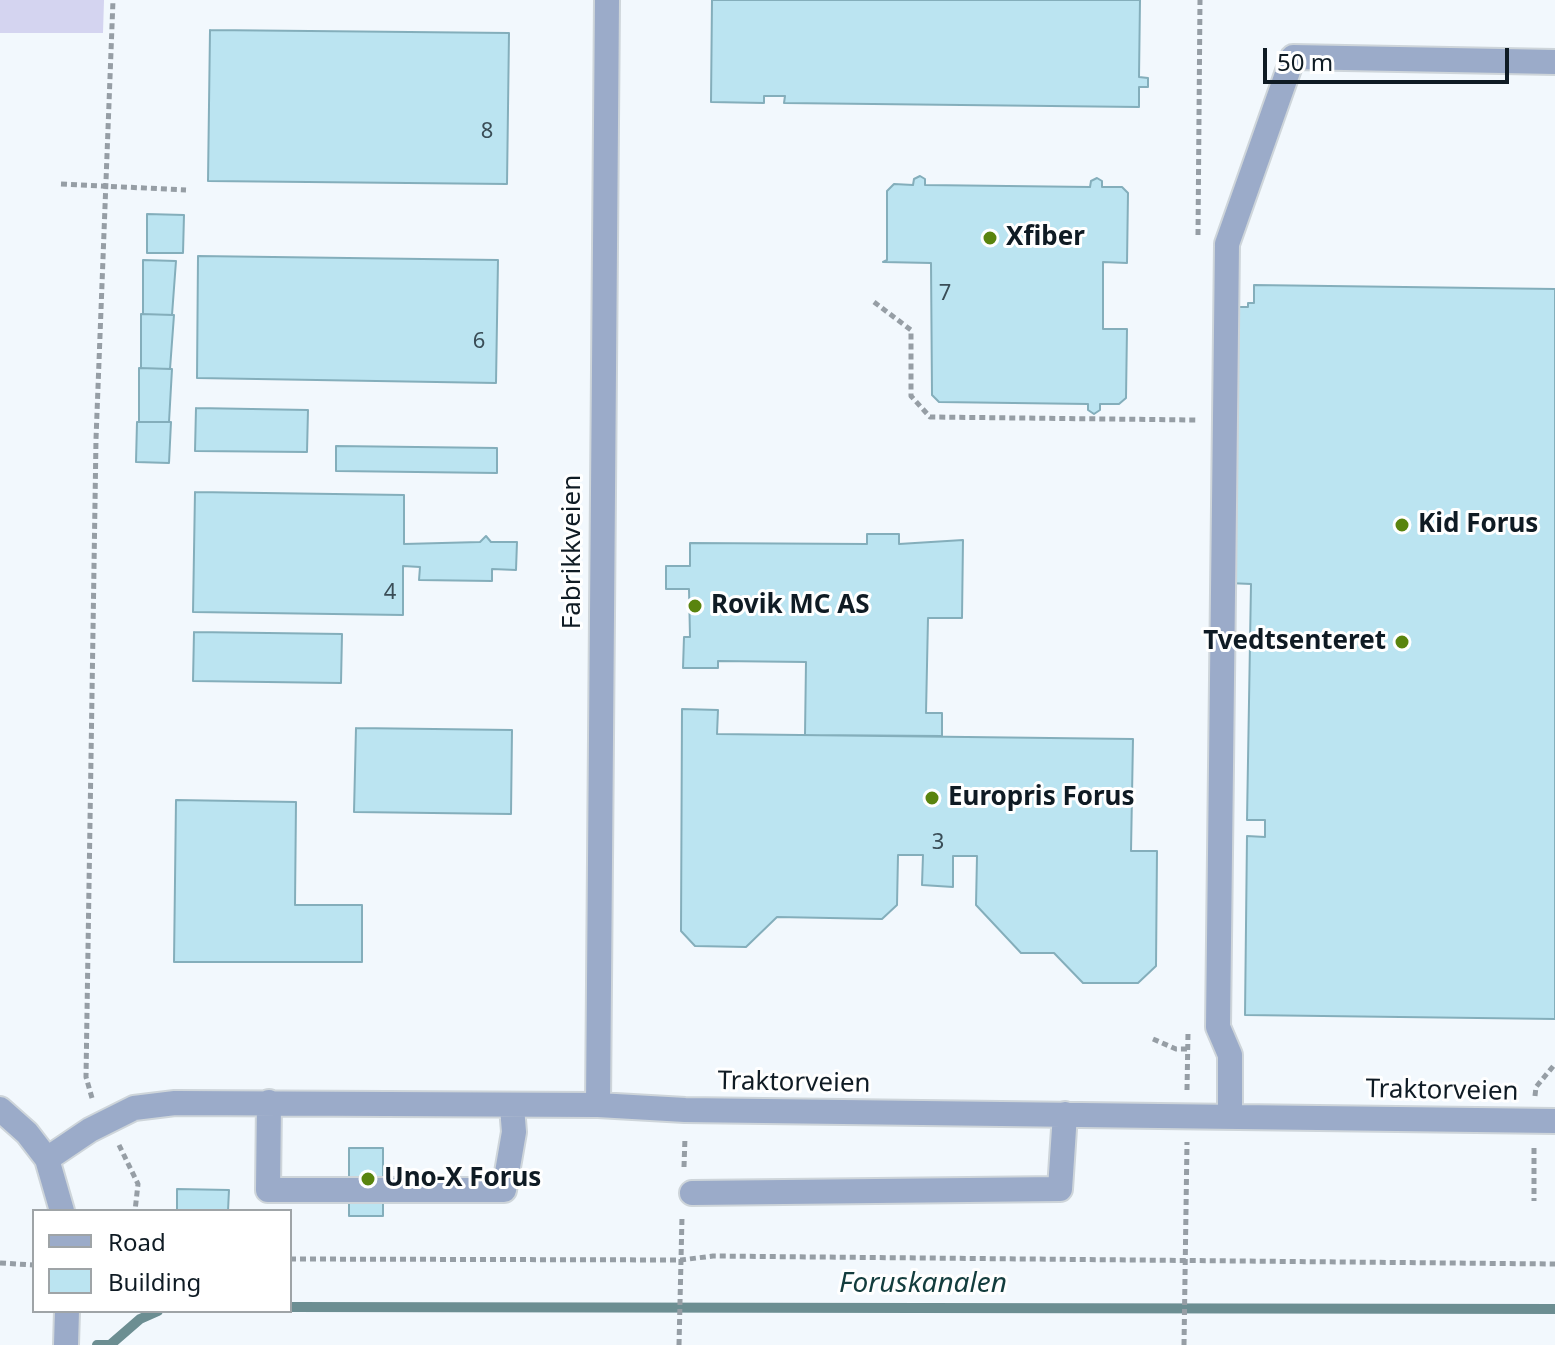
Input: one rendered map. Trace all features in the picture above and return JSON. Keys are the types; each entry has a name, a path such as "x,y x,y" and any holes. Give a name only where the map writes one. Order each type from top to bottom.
{"street":[{"name":"Fabrikkveien","path":"598,1105 607,0"},
{"path":"1230,1116 1230,1055 1218,1027 1227,244 1293,57 1555,62"},
{"path":"269,1102 268,1190 504,1190 514,1132 512,1107"},
{"name":"Traktorveien","path":"47,1159 90,1130 134,1108 175,1103 512,1107 598,1105 685,1110 1555,1121"},
{"path":"0,1109 27,1133 47,1159 61,1209"},
{"path":"692,1193 1060,1189 1065,1114"},
{"path":"66,1345 67,1313"}],"path":[{"path":"91,1098 86,1077 93,558 113,0"},
{"path":"61,184 186,190"},
{"path":"874,302 911,330 911,396 930,417 1197,420"},
{"path":"1153,1039 1176,1049 1188,1049"},
{"path":"1535,1097 1536,1087 1555,1064"},
{"path":"1184,1345 1187,1139"},
{"path":"1534,1143 1534,1201"},
{"path":"123,1151 138,1184 135,1209"},
{"path":"292,1259 681,1260 713,1256 1555,1264"},
{"path":"679,1345 681,1260"},
{"path":"0,1263 32,1265"}],"shaded area":[{"path":"0,0 104,0 103,33 0,33"}],"building":[{"path":"712,0 1140,0 1139,77 1148,78 1148,87 1139,87 1139,107 784,103 785,96 764,96 764,103 711,102"},
{"path":"210,30 509,33 507,184 208,181"},
{"path":"920,176 925,179 925,185 1090,187 1091,181 1097,178 1102,181 1102,187 1122,187 1128,193 1127,263 1103,262 1103,329 1127,329 1126,398 1119,404 1100,404 1100,410 1094,414 1088,410 1088,404 939,402 932,395 931,263 883,262 887,260 887,191 894,184 913,185 914,179"},
{"path":"147,214 184,215 183,253 147,253"},
{"path":"198,256 498,260 496,383 197,378"},
{"path":"143,260 176,261 172,315 143,314"},
{"name":"Tvedtsenteret","path":"1254,285 1555,289 1555,1019 1245,1015 1247,836 1265,837 1265,820 1247,820 1251,584 1228,583 1230,307 1248,307 1248,303 1254,303"},
{"path":"141,314 174,315 170,369 141,368"},
{"path":"139,368 172,369 169,422 139,422"},
{"path":"196,408 308,410 307,452 195,451"},
{"path":"137,422 171,422 169,463 136,462"},
{"path":"336,446 497,448 497,473 336,471"},
{"path":"195,492 404,495 404,544 480,542 486,536 491,542 517,542 516,570 492,569 492,581 419,580 420,567 403,566 403,615 193,612"},
{"path":"867,534 899,534 899,544 963,540 962,618 928,618 926,713 942,713 942,736 805,735 806,662 718,661 718,668 683,668 684,637 690,637 689,589 666,589 666,566 690,566 690,543 867,544"},
{"path":"194,632 342,634 341,683 193,681"},
{"path":"682,709 718,710 717,734 1133,739 1131,851 1157,851 1156,966 1138,983 1083,983 1054,953 1021,953 976,905 977,856 953,856 953,887 922,885 923,855 898,855 897,905 882,919 777,917 746,947 695,946 681,931"},
{"path":"356,728 512,730 511,814 354,812"},
{"path":"176,800 296,802 295,905 362,905 362,962 174,962"},
{"path":"349,1148 383,1148 383,1216 349,1216"},
{"path":"177,1189 229,1190 228,1209 177,1209"}],"waterway":[{"name":"Foruskanalen","path":"292,1307 1555,1309"},
{"name":"Foruskanalen","path":"97,1345 110,1345 140,1319 154,1313"}],"place":[{"name":"Xfiber","path":"990,238"},
{"name":"Kid Forus","path":"1402,525"},
{"name":"Rovik MC AS","path":"695,606"},
{"name":"Tvedtsenteret","path":"1402,642"},
{"name":"Europris Forus","path":"932,798"},
{"name":"Uno-X Forus","path":"368,1179"}]}
